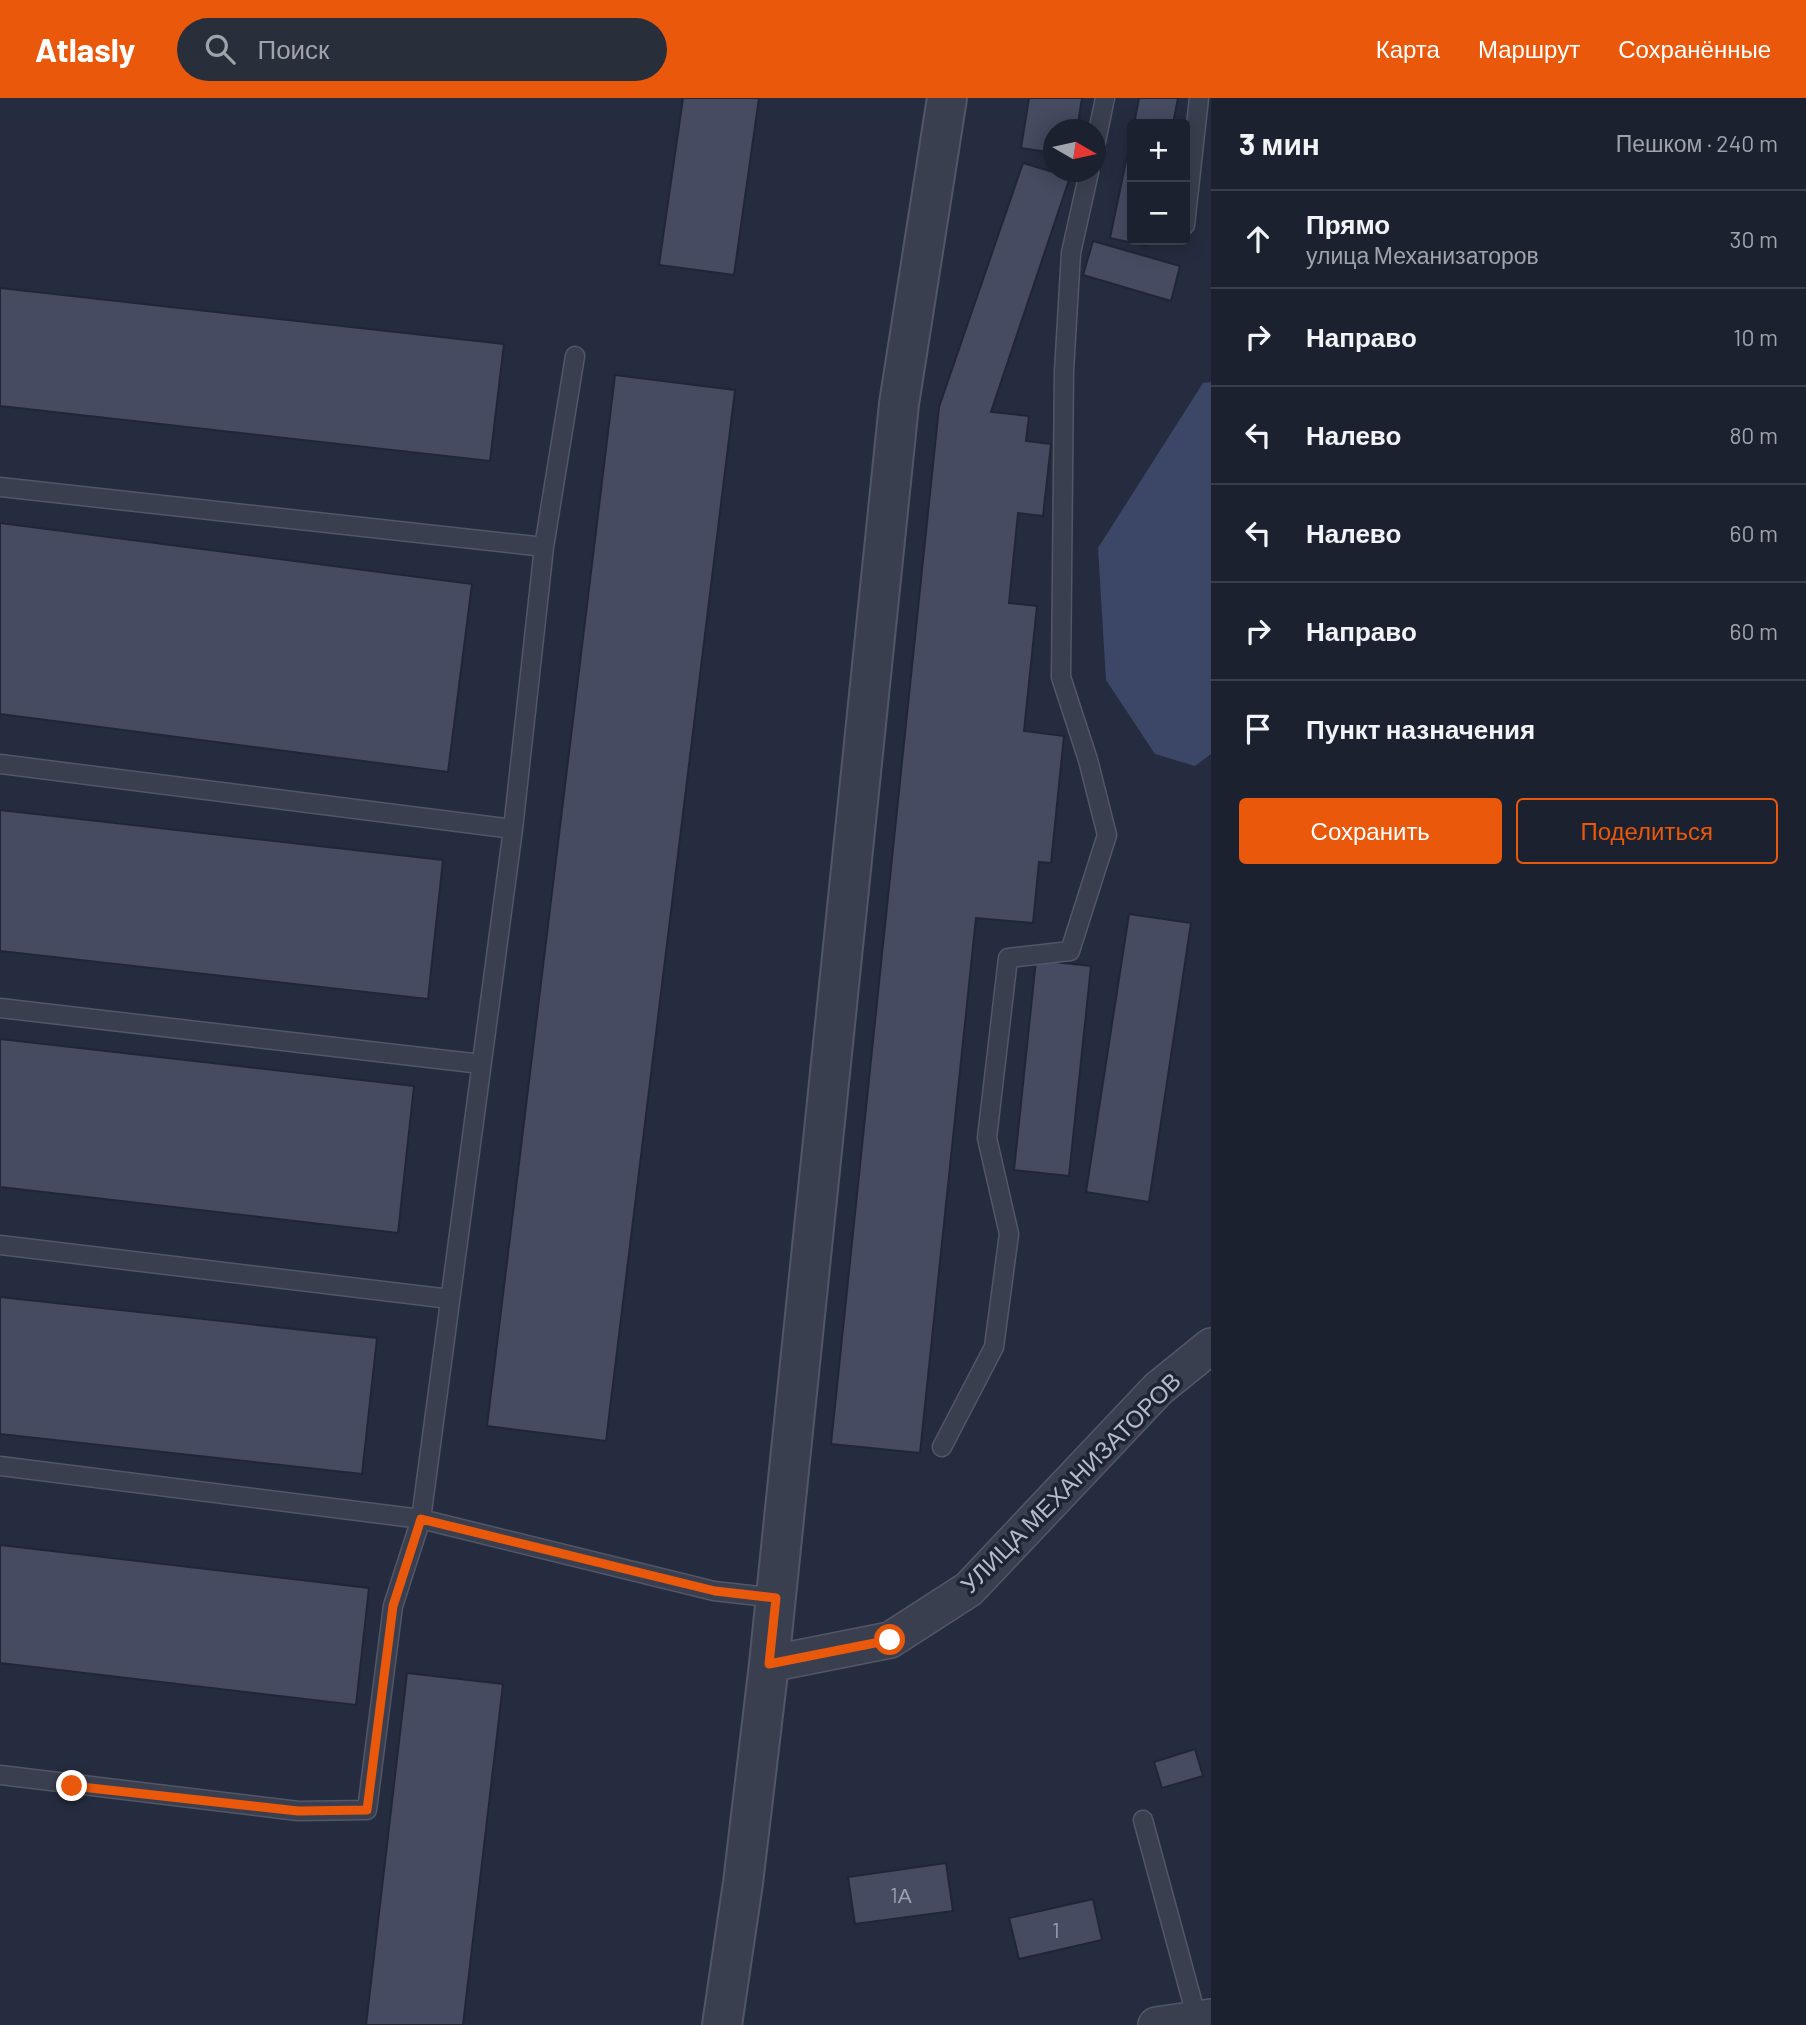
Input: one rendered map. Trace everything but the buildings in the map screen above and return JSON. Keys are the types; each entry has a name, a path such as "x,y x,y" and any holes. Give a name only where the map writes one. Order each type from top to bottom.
{"street":[{"path":"722,2025 743,1883 769,1664 899,404 947,98"},
{"name":"УЛИЦА МЕХАНИЗАТОРОВ","path":"769,1664 890,1640 969,1589 1157,1389 1211,1346"},
{"path":"1156,2025 1204,2018"}],"lane":[{"path":"1101,119 1105,98"},
{"path":"1190,182 1199,98"},
{"path":"942,1447 994,1346 1009,1234 988,1138 1008,958 1070,951 1107,835 1088,760 1060,677 1064,371 1071,253 1087,182"},
{"path":"0,1775 298,1811 367,1810 393,1606 421,1519 513,829 544,547 575,356"},
{"path":"0,487 544,547"},
{"path":"0,764 513,829"},
{"path":"0,1008 481,1064"},
{"path":"0,1245 450,1299"},
{"path":"0,1466 421,1519 715,1591 776,1598"},
{"path":"1143,1820 1204,2018"}],"water":[{"path":"1211,382 1211,754 1195,766 1155,754 1106,680 1098,548 1203,383"}],"route":[{"path":"72,1786 298,1811 367,1810 393,1606 421,1519 715,1591 776,1598 769,1664 890,1640"}]}
